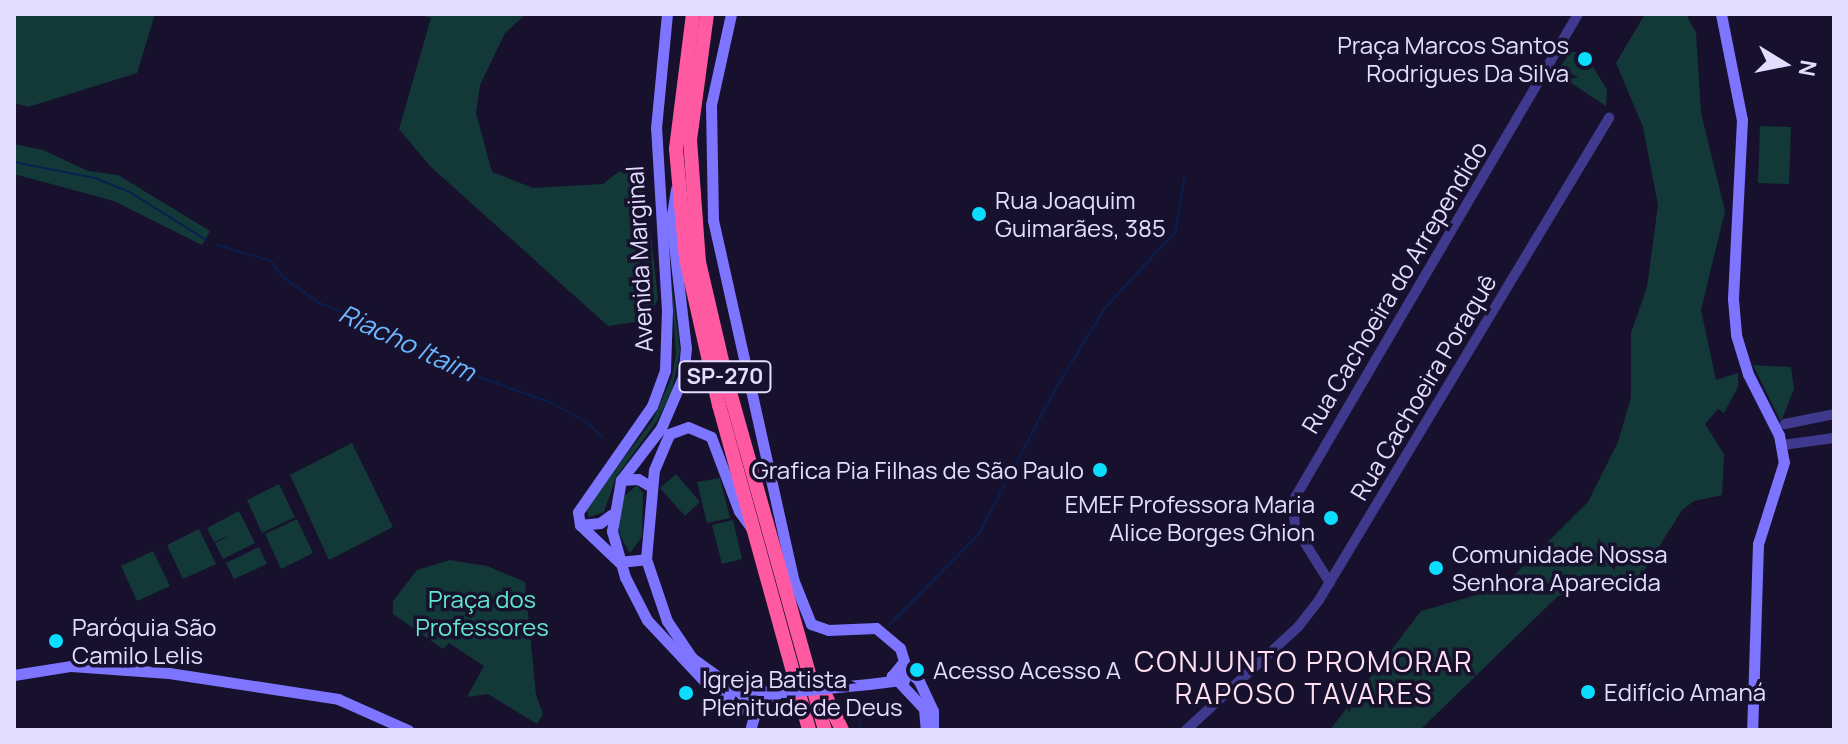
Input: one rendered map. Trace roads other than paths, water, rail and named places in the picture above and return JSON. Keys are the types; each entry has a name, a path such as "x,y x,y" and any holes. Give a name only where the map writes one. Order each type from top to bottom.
{"highway":[{"name":"SP-270","path":"693,14 682,75 677,181 693,300 809,730"},
{"name":"SP-270","path":"707,14 695,75 690,178 699,262 730,393 825,730"},
{"path":"695,75 715,14"},
{"path":"798,634 842,730"}],"main road":[{"name":"Avenida Marginal","path":"619,562 580,525 580,507 652,406 665,370 667,311 656,128 667,14"},
{"path":"731,14 711,105 713,220 791,570 803,612 815,627 835,630 867,625 890,638 929,699 933,730"},
{"path":"1721,14 1742,120 1733,299 1736,335 1748,374 1783,445 1781,478 1758,544 1752,730"},
{"name":"Avenida Marginal","path":"677,181 671,219 686,348 683,377 661,428 621,480 611,515 619,562 647,620 735,706"},
{"path":"735,706 744,696 715,678 692,658 667,621 646,559 652,487 669,434 688,427 704,431 718,446 739,511 753,530"},
{"path":"621,480 638,479 652,487"},
{"path":"580,525 600,523 611,515"},
{"path":"619,562 646,559"},
{"path":"890,638 895,676 924,709 926,730"},
{"path":"14,675 71,666 169,673 338,699 408,730"},
{"path":"737,690 785,692 869,684 907,669"},
{"path":"737,690 735,706 751,729"},
{"path":"735,706 785,692"},
{"path":"751,729 759,699"}],"street":[{"name":"Rua Cachoeira do Arrependido","path":"1330,583 1295,527 1293,501 1576,18"},
{"name":"Rua Cachoeira Poraquê","path":"1186,730 1298,627 1330,583 1609,118"},
{"path":"1785,424 1834,414"},
{"path":"1783,445 1834,438"}],"waterway":[{"name":"Riacho Itaim","path":"14,162 95,178 128,191 206,240"},
{"path":"889,625 979,534 1053,393 1104,309 1176,231 1184,178"},
{"name":"Riacho Itaim","path":"217,245 271,261 283,277 319,303 388,328 468,373 552,403 588,423 602,437"},
{"path":"857,708 861,730"}],"place":[{"name":"Praça Marcos Santos Rodrigues Da Silva","path":"1585,59"},
{"name":"Rua Joaquim Guimarães, 385","path":"979,214"},
{"name":"Grafica Pia Filhas de São Paulo","path":"1100,470"},
{"name":"EMEF Professora Maria Alice Borges Ghion","path":"1331,518"},
{"name":"Comunidade Nossa Senhora Aparecida","path":"1436,568"},
{"name":"Paróquia São Camilo Lelis","path":"56,641"},
{"name":"Acesso Acesso A","path":"917,670"},
{"name":"Edifício Amaná","path":"1588,692"},
{"name":"Igreja Batista Plenitude de Deus","path":"686,693"}],"district":[{"name":"CONJUNTO PROMORAR RAPOSO TAVARES","path":"1304,677"}],"park label":[{"name":"Praça dos Professores","path":"482,613"}]}
